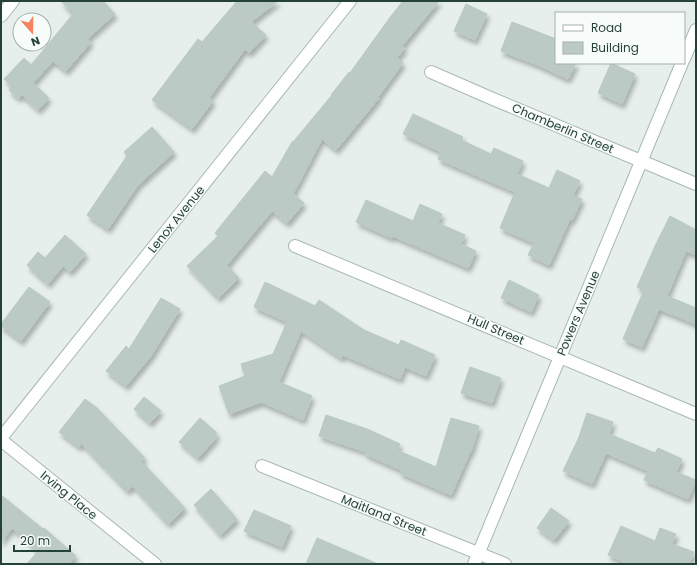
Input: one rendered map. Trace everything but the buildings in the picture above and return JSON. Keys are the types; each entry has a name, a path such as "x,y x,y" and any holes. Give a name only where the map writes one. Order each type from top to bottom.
{"street":[{"path":"1,16 13,1"},
{"name":"Lenox Avenue","path":"1,439 350,1"},
{"path":"685,57 696,30"},
{"name":"Powers Avenue","path":"476,558 682,64"},
{"name":"Chamberlin Street","path":"431,72 696,184"},
{"name":"Hull Street","path":"295,246 696,414"},
{"name":"Irving Place","path":"1,439 155,564"},
{"name":"Maitland Street","path":"262,466 476,558 505,564"}]}
